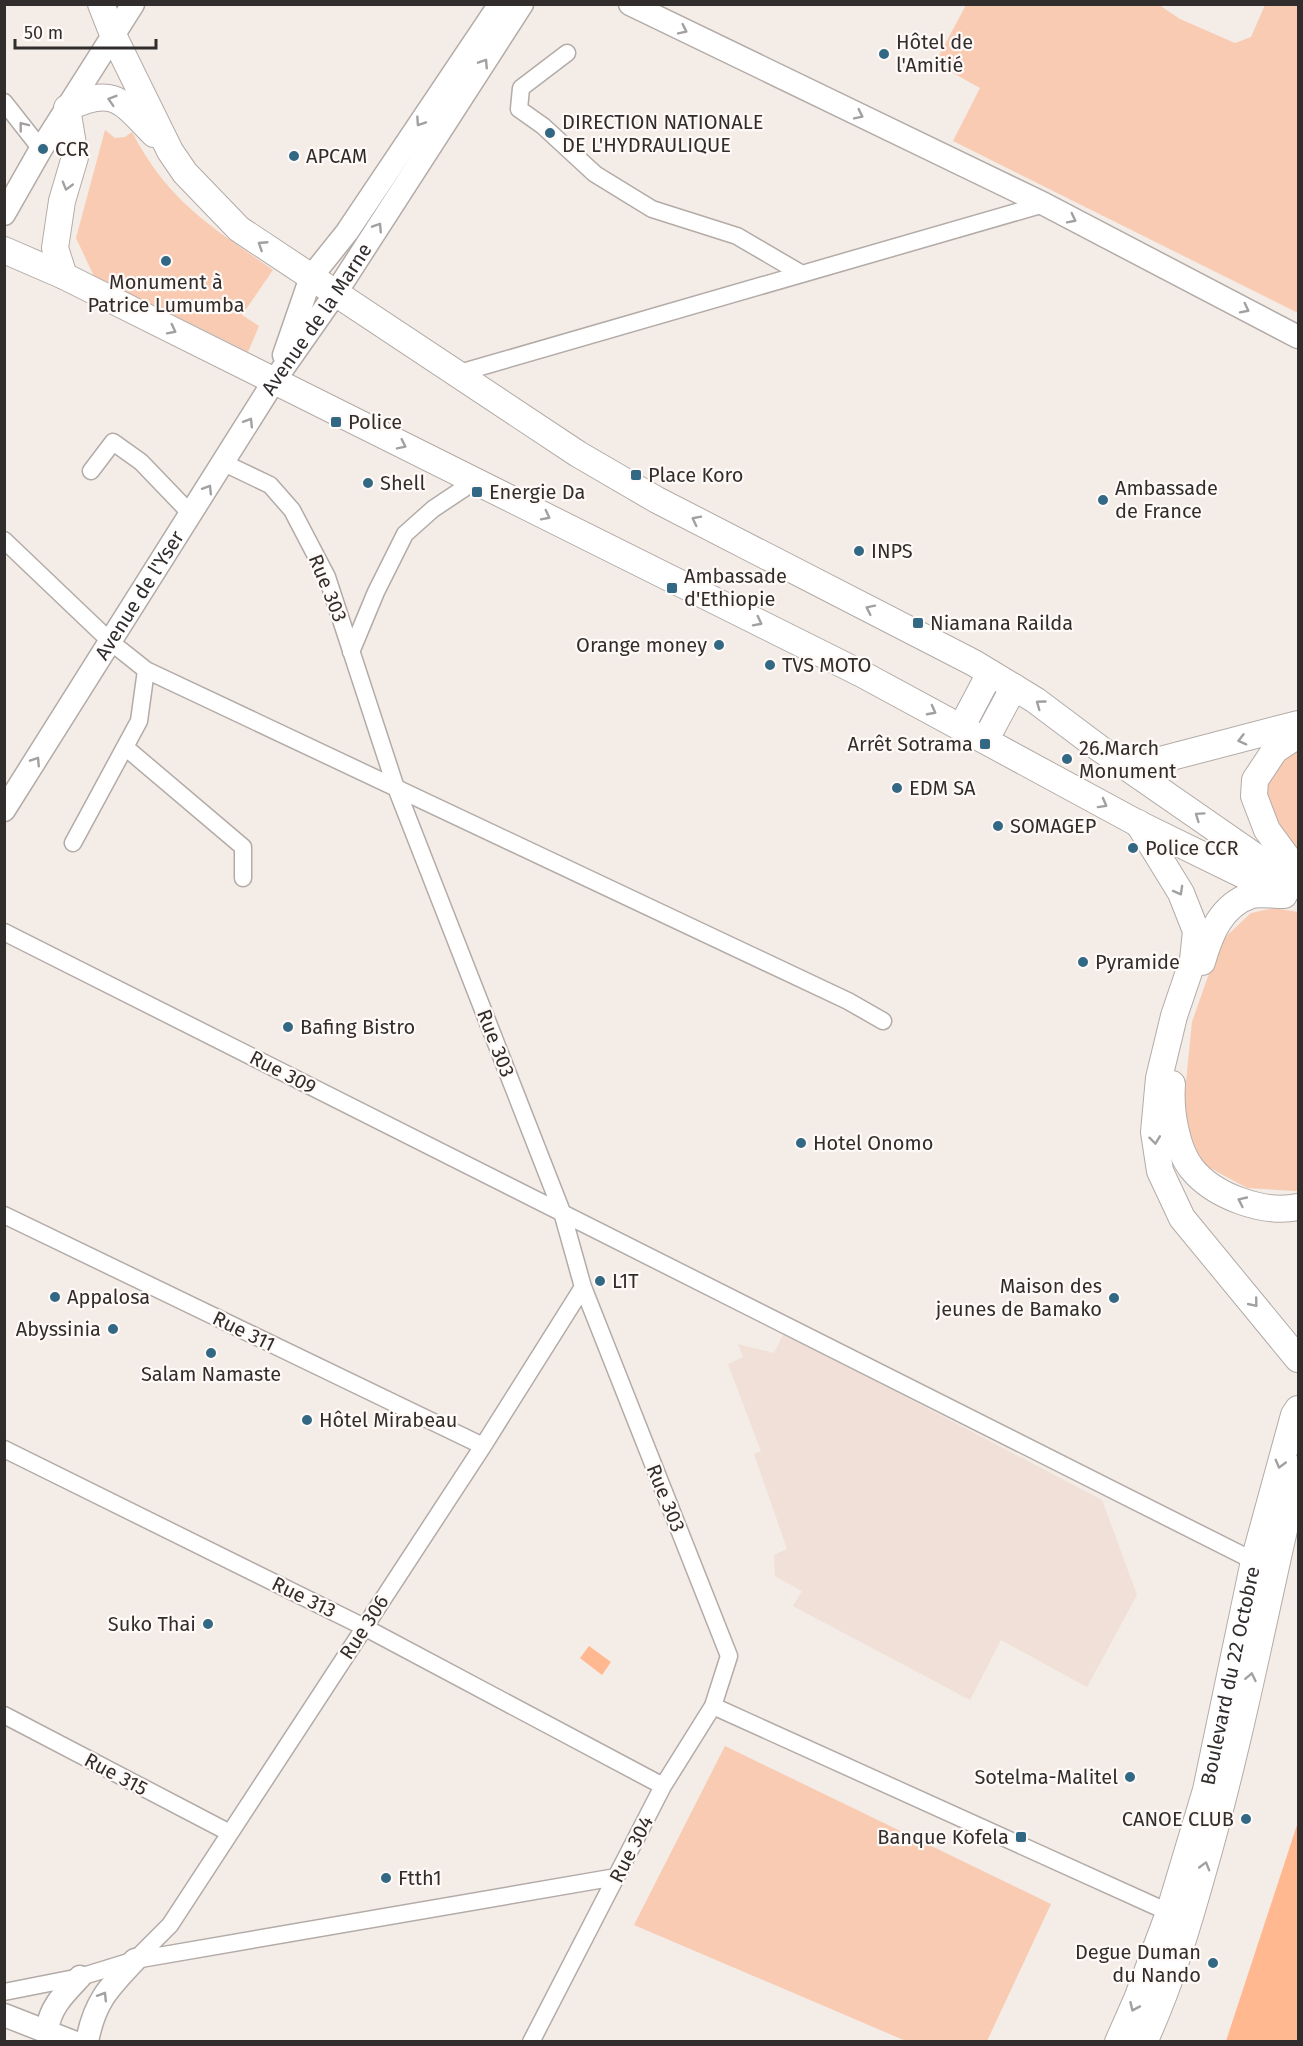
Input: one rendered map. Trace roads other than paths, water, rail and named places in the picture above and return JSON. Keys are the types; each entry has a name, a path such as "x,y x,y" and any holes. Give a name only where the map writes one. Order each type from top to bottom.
{"main road":[{"path":"101,4 114,37 170,151 185,173 239,230 578,454 657,500 990,673 1035,700 1127,766 1294,893"},
{"path":"64,276 55,248 62,201 75,157 67,108 86,99 107,96 123,103 170,151"},
{"path":"4,250 64,276 962,726 1137,823 1294,893"},
{"path":"962,726 990,673"},
{"path":"986,739 1014,687"},
{"path":"1127,766 1160,760 1299,724"},
{"path":"1299,735 1275,750 1255,780 1254,796 1267,830 1299,872"},
{"path":"1137,823 1181,893 1196,931 1193,960 1174,1016 1159,1078 1154,1132 1160,1171 1182,1218 1299,1359"},
{"path":"1294,893 1253,895 1230,908 1209,937 1183,1020 1171,1087 1174,1128 1192,1169 1218,1190 1254,1207 1284,1210 1299,1207"},
{"name":"Boulevard du 22 Octobre","path":"1118,2042 1137,1999 1179,1918 1254,1561 1294,1415 1299,1409"},
{"path":"1144,2042 1161,2005 1179,1918 1226,1794 1299,1469"}],"street":[{"path":"4,214 41,149 133,4"},
{"name":"Avenue de la Marne","path":"274,381 311,277 347,232 500,4"},
{"name":"Avenue de la Marne","path":"274,381 335,294 522,4"},
{"path":"630,4 1044,204 1299,337"},
{"path":"567,54 521,88 519,109 543,126 595,174 652,209 737,236 802,274"},
{"path":"4,102 41,149"},
{"path":"456,374 1044,204"},
{"name":"Avenue de l'Yser","path":"4,810 112,643 274,381"},
{"path":"91,471 113,442 141,462 192,515"},
{"name":"Rue 303","path":"224,463 270,484 292,510 327,577 395,785 562,1212 583,1287 729,1656"},
{"path":"351,652 376,592 405,534 434,509 475,481"},
{"path":"4,540 112,643 146,670 395,785 848,1000 883,1021"},
{"path":"73,843 140,721 146,670"},
{"path":"125,747 243,847 243,878"},
{"name":"Rue 309","path":"4,932 1254,1561"},
{"name":"Rue 311","path":"4,1215 483,1446"},
{"name":"Rue 306","path":"135,1960 170,1925 228,1832 483,1446 583,1287"},
{"name":"Rue 313","path":"4,1449 364,1627 663,1786"},
{"name":"Rue 304","path":"531,2042 663,1786 713,1706 729,1656"},
{"path":"713,1706 1179,1918"},
{"name":"Rue 315","path":"4,1715 228,1832"},
{"path":"4,1992 80,1977 135,1960 616,1877"},
{"path":"87,2042 92,2016 106,1990 135,1960"},
{"path":"48,2030 49,2016 60,1998 80,1977"},
{"path":"4,2015 48,2030 73,2042"}],"place":[{"name":"Hôtel de l'Amitié","path":"884,54"},
{"name":"DIRECTION NATIONALE DE L'HYDRAULIQUE","path":"550,133"},
{"name":"CCR","path":"43,149"},
{"name":"APCAM","path":"294,156"},
{"name":"Monument à Patrice Lumumba","path":"166,261"},
{"name":"Police","path":"336,422"},
{"name":"Place Koro","path":"636,475"},
{"name":"Shell","path":"368,483"},
{"name":"Energie Da","path":"477,492"},
{"name":"Ambassade de France","path":"1103,500"},
{"name":"INPS","path":"859,551"},
{"name":"Ambassade d'Ethiopie","path":"672,588"},
{"name":"Niamana Railda","path":"918,623"},
{"name":"Orange money","path":"719,645"},
{"name":"TVS MOTO","path":"770,665"},
{"name":"Arrêt Sotrama","path":"985,744"},
{"name":"26.March Monument","path":"1067,759"},
{"name":"EDM SA","path":"897,788"},
{"name":"SOMAGEP","path":"998,826"},
{"name":"Police CCR","path":"1133,848"},
{"name":"Pyramide","path":"1083,962"},
{"name":"Bafing Bistro","path":"288,1027"},
{"name":"Hotel Onomo","path":"801,1143"},
{"name":"L1T","path":"600,1281"},
{"name":"Appalosa","path":"55,1297"},
{"name":"Maison des jeunes de Bamako","path":"1114,1298"},
{"name":"Abyssinia","path":"113,1329"},
{"name":"Salam Namaste","path":"211,1353"},
{"name":"Hôtel Mirabeau","path":"307,1420"},
{"name":"Suko Thai","path":"208,1624"},
{"name":"Sotelma-Malitel","path":"1130,1777"},
{"name":"CANOE CLUB","path":"1246,1819"},
{"name":"Banque Kofela","path":"1021,1837"},
{"name":"Ftth1","path":"386,1878"},
{"name":"Degue Duman du Nando","path":"1213,1963"}]}
